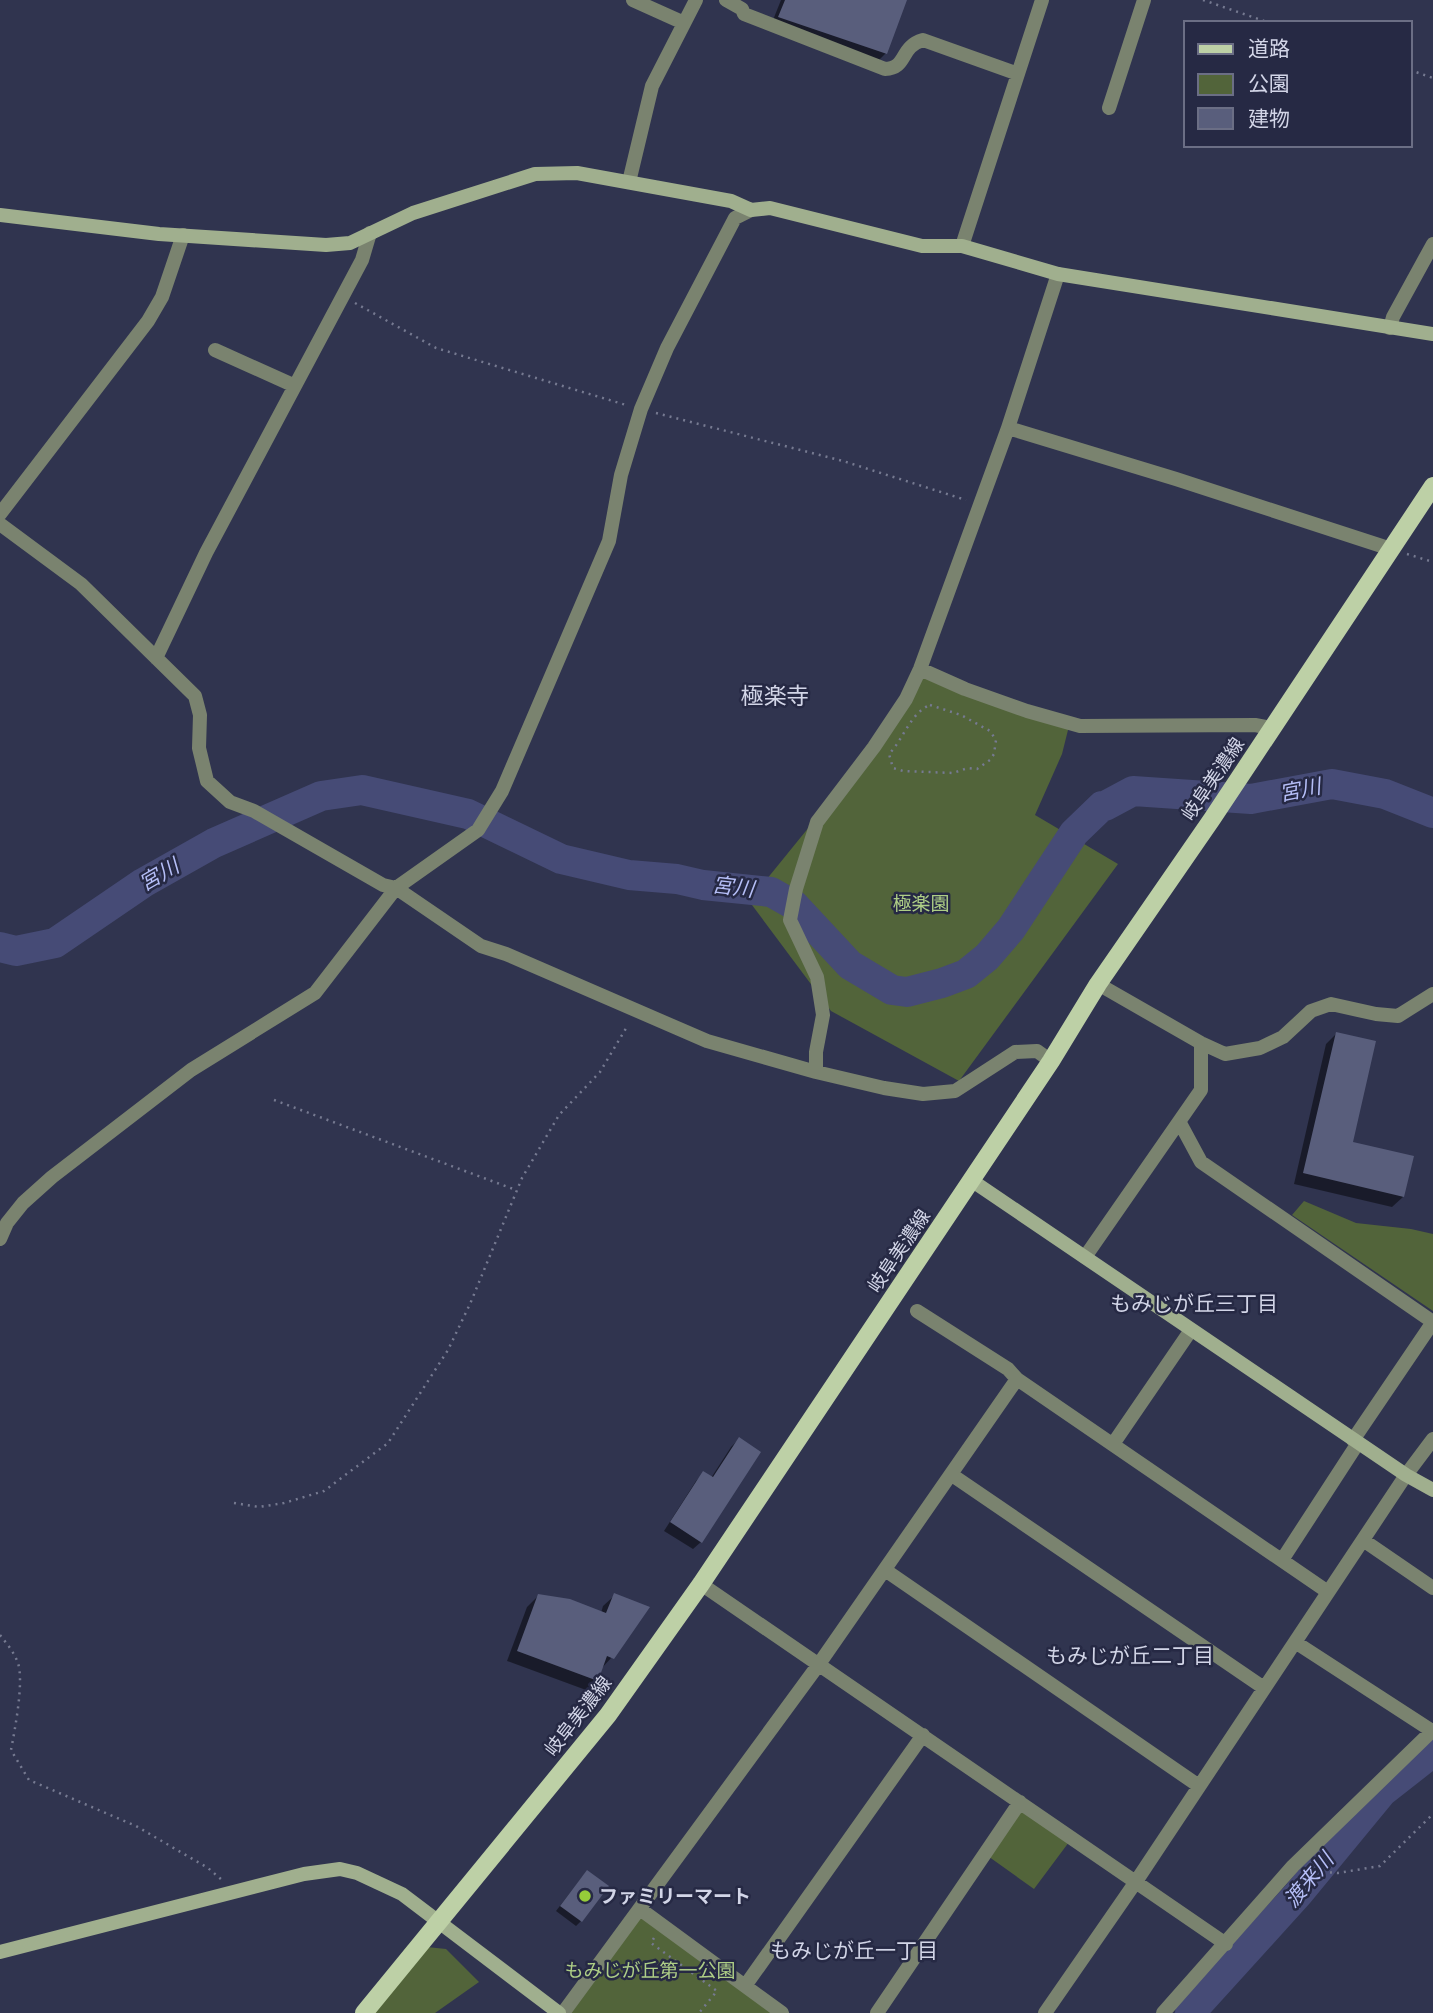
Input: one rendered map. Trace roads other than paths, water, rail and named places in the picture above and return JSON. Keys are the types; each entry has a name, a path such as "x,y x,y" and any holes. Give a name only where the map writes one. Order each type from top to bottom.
{"main road":[{"name":"岐阜美濃線","path":"364,2013 608,1715 701,1584 1051,1061 1098,984 1212,819 1433,486"}],"street":[{"path":"633,0 684,23"},
{"path":"629,182 652,86 696,0"},
{"path":"726,0 741,9 744,14 885,69 895,69 909,47 923,40 1018,74"},
{"path":"962,246 1042,0"},
{"path":"1109,108 1144,0"},
{"path":"0,215 183,235 326,245 350,243 413,213 535,174 577,173 731,201 751,210"},
{"path":"0,1239 7,1223 23,1203 52,1177 191,1070 315,993 396,888 478,830 502,791 609,541 621,475 641,409 667,348 735,218 751,210 770,208 922,246 962,246 1058,274 1433,334"},
{"path":"156,658 206,553 362,260 370,233"},
{"path":"0,514 148,321 162,298 183,235"},
{"path":"1390,328 1433,244"},
{"path":"816,1072 816,1052 823,1016 817,978 790,920 796,889 817,822 874,747 906,699 920,669 1008,428 1058,274"},
{"path":"215,350 295,386"},
{"path":"1008,428 1391,549"},
{"path":"0,524 81,584 195,696 200,715 199,748 206,781 230,802 254,811 383,885 396,888 481,946 506,954 707,1041 884,1088 923,1094 955,1091 1015,1052 1037,1051 1051,1061"},
{"path":"920,669 1027,712 1080,726 1255,725 1271,729"},
{"path":"1098,984 1225,1054 1259,1048 1283,1037 1311,1011 1331,1004 1398,1016 1433,995"},
{"path":"1085,1257 1201,1090 1201,1043"},
{"path":"1180,1123 1201,1162 1433,1322 1282,1560"},
{"path":"971,1180 1356,1442 1433,1490"},
{"path":"917,1311 1008,1369 1017,1379 1328,1592"},
{"path":"1113,1444 1191,1330"},
{"path":"0,1952 316,1871 340,1869 357,1873 392,1889 561,2013 819,1664 1017,1379"},
{"path":"1045,2013 1135,1883 1406,1475 1433,1439"},
{"path":"952,1475 1264,1688"},
{"path":"1363,1540 1433,1588"},
{"path":"885,1570 1199,1786"},
{"path":"701,1584 1226,1944"},
{"path":"1163,2013 1293,1866 1432,1730 1295,1642"},
{"path":"745,1986 923,1735"},
{"path":"877,2013 1020,1802"},
{"path":"640,1909 782,2013"}],"waterway":[{"name":"宮川","path":"0,947 16,951 55,943 143,883 214,843 321,796 362,790 468,814 561,859 629,875 771,892 794,905 850,965 892,990 907,992 966,974 987,957 1011,929 1074,833 1102,806 1133,791 1251,799 1332,784 1385,794 1433,813"},
{"name":"渡来川","path":"1190,2013 1298,1894 1382,1792 1433,1752"}],"place":[{"name":"ファミリーマート","path":"585,1896"}],"district":[{"name":"極楽寺","path":"775,696"},
{"name":"もみじが丘三丁目","path":"1194,1304"},
{"name":"もみじが丘二丁目","path":"1130,1656"},
{"name":"もみじが丘一丁目","path":"854,1951"}],"park label":[{"name":"極楽園","path":"921,903"},
{"name":"もみじが丘第一公園","path":"650,1970"}]}
